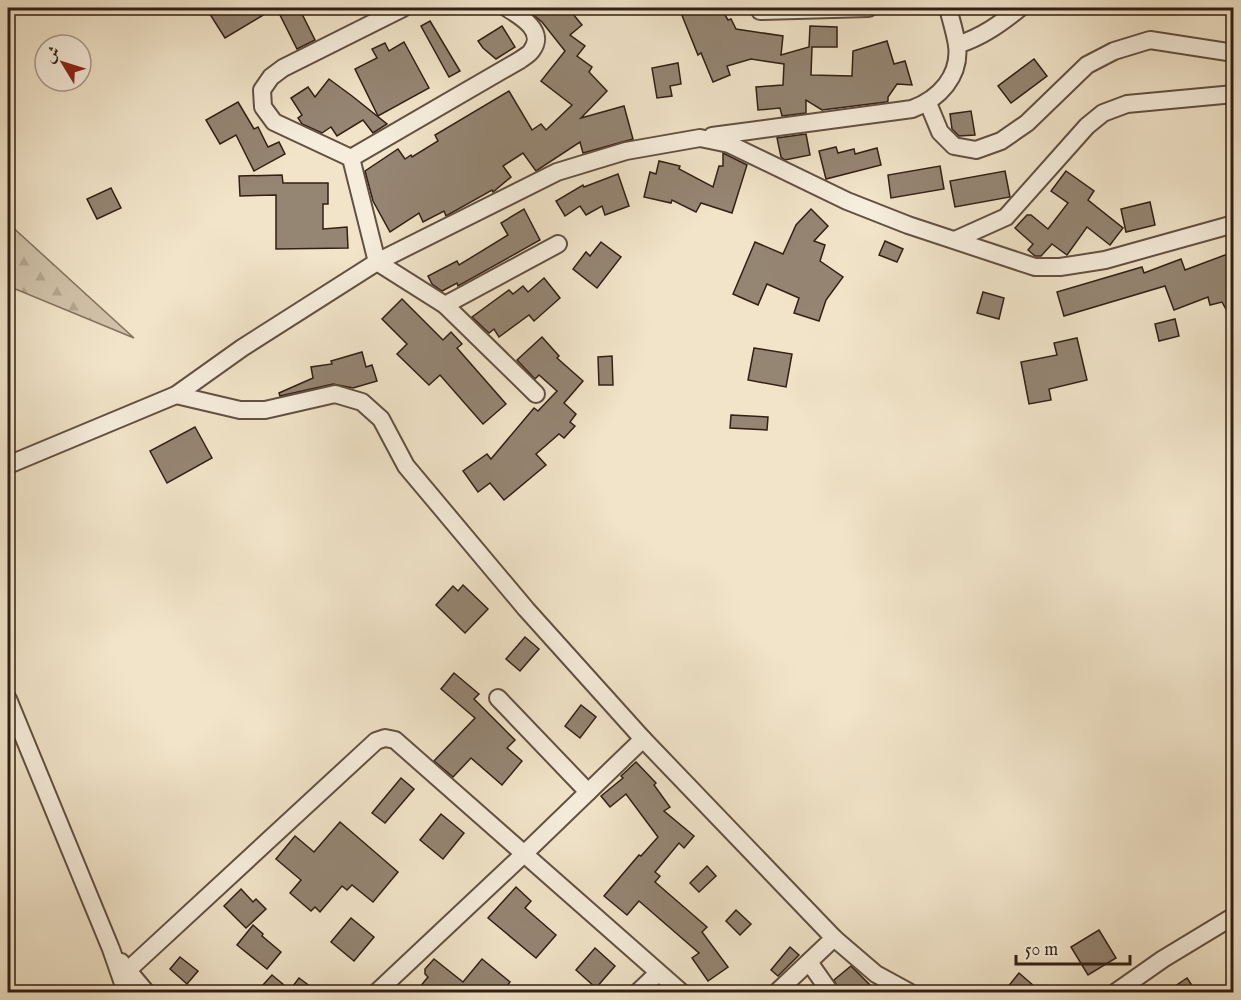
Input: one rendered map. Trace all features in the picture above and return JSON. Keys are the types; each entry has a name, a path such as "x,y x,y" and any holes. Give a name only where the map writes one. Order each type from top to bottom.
{"street":[{"path":"351,158 274,122 263,107 262,90 271,77 283,68 404,8"},
{"path":"351,158 520,60 533,50 536,37 530,24 507,8"},
{"path":"760,11 869,8"},
{"path":"8,465 176,395 242,348 377,262 557,172 626,151 700,138 912,109 928,103 943,90 954,74 957,45 948,8"},
{"path":"957,45 994,28 1020,8"},
{"path":"928,103 940,132 954,146 975,150 1000,141 1027,123 1087,65 1114,51 1150,40 1233,53"},
{"path":"957,239 1006,217 1087,126 1103,113 1127,104 1233,94"},
{"path":"700,138 729,144 847,201 908,225 957,239 1035,267 1060,267 1105,260 1233,224"},
{"path":"351,158 377,262 445,305 536,394"},
{"path":"445,305 558,244"},
{"path":"176,395 240,410 265,410 335,394 362,402 381,419 406,466 451,520 526,609 643,739 834,938 876,974 909,993"},
{"path":"498,698 588,792"},
{"path":"8,699 111,949 126,993"},
{"path":"127,971 376,741 386,738 395,740 681,993"},
{"path":"377,993 643,739"},
{"path":"1116,993 1163,959 1233,916"},
{"path":"777,993 834,938"},
{"path":"111,949 146,993"},
{"path":"809,962 830,993"},
{"path":"638,993 658,973"}],"green space":[{"path":"8,223 134,338 8,286"}],"building":[{"path":"206,8 275,8 225,38"},
{"path":"299,8 315,40 297,49 280,15"},
{"path":"525,8 568,8 582,25 570,35 585,46 577,56 592,67 589,72 607,91 581,118 624,106 633,139 583,153 580,142 536,171 523,153 503,166 511,177 493,192 492,190 446,216 444,211 423,222 419,213 390,232 373,201 365,171 398,149 405,159 411,155 412,157 438,141 435,135 509,91 532,130 541,124 546,130 572,105 541,81 565,51 542,22"},
{"path":"679,8 721,8 736,29 783,36 781,55 809,47 810,26 837,27 837,47 812,47 811,75 852,76 853,51 887,41 894,64 905,61 912,85 897,84 886,102 822,110 806,100 806,113 782,116 780,108 758,110 756,87 783,85 784,64 751,59 727,66 730,75 713,82 701,53 698,55"},
{"path":"430,21 460,71 449,77 421,26"},
{"path":"502,26 515,47 496,59 478,41"},
{"path":"404,42 429,88 378,116 355,69 377,58 372,49 385,43 389,51"},
{"path":"1034,59 1047,76 1011,103 998,86"},
{"path":"678,63 681,84 670,86 672,96 657,98 652,68"},
{"path":"329,79 387,124 373,133 363,120 337,136 331,127 322,133 302,124 298,118 302,115 291,98 308,87 315,97"},
{"path":"238,102 254,129 258,127 268,147 279,142 285,154 254,171 236,135 220,144 206,120"},
{"path":"971,111 975,135 959,136 952,129 950,114"},
{"path":"806,134 810,155 785,160 781,157 777,138"},
{"path":"836,147 838,153 854,149 855,154 877,148 881,165 826,179 819,151"},
{"path":"723,153 747,165 732,213 701,203 696,212 672,200 671,203 644,197 650,172 656,174 659,161 680,166 679,169 713,187 719,166 723,166"},
{"path":"940,166 944,189 891,198 888,175"},
{"path":"1005,171 1010,197 955,207 950,181"},
{"path":"1066,171 1094,191 1088,200 1123,228 1110,245 1087,227 1067,255 1052,244 1041,256 1035,256 1028,250 1033,244 1015,228 1027,215 1031,215 1048,229 1068,203 1051,191"},
{"path":"618,174 629,206 605,215 602,206 586,215 580,206 565,216 556,201 583,185 584,187"},
{"path":"282,175 283,183 328,183 328,204 323,204 323,229 347,227 348,248 276,249 276,195 240,196 239,176"},
{"path":"111,188 121,208 97,219 87,199"},
{"path":"1150,202 1155,225 1126,232 1121,209"},
{"path":"524,209 540,240 458,286 457,283 442,291 432,284 428,276 457,261 459,265 508,235 501,223"},
{"path":"811,209 828,226 814,241 825,245 820,261 843,277 826,300 819,321 794,313 799,298 767,284 758,305 733,294 755,242 783,254 796,225"},
{"path":"885,241 903,249 897,262 879,255"},
{"path":"601,242 621,257 597,288 573,269 586,252 590,256"},
{"path":"1233,252 1233,322 1222,302 1210,305 1208,297 1174,310 1165,286 1064,316 1057,292 1142,267 1144,273 1181,259 1185,270"},
{"path":"544,278 560,298 534,321 529,315 499,337 494,329 489,333 472,317 509,290 513,294 523,286 528,292"},
{"path":"983,292 1004,298 999,319 977,313"},
{"path":"402,299 443,340 451,332 462,344 457,348 506,404 483,424 440,375 429,385 397,354 407,344 382,319"},
{"path":"1175,319 1179,336 1159,341 1155,324"},
{"path":"542,337 559,356 557,358 583,381 564,403 576,414 570,422 575,426 564,438 559,434 536,454 546,465 504,500 490,483 478,492 463,471 487,454 491,459 534,408 538,411 557,391 539,375 535,379 517,360"},
{"path":"1077,338 1087,380 1049,389 1051,400 1029,404 1021,362 1057,355 1054,343"},
{"path":"754,348 792,354 786,387 748,380"},
{"path":"362,352 366,367 372,365 377,381 353,388 333,384 280,396 279,393 313,378 311,367 332,364 331,361"},
{"path":"612,356 613,385 599,385 598,357"},
{"path":"731,415 768,417 767,430 730,428"},
{"path":"195,427 212,458 167,483 150,451"},
{"path":"463,585 488,609 465,633 436,605 453,586 458,591"},
{"path":"525,637 539,649 520,671 506,659"},
{"path":"454,673 479,694 474,699 515,740 507,748 522,761 502,785 471,758 453,777 434,761 475,718 441,689"},
{"path":"581,705 596,717 580,738 565,726"},
{"path":"636,762 656,783 654,785 670,807 664,811 694,836 684,848 679,843 655,872 660,876 655,882 707,927 702,932 728,967 708,981 692,958 699,953 639,901 627,915 604,896 639,855 641,856 658,837 626,794 610,807 601,796 623,778 621,776"},
{"path":"401,778 414,789 385,823 372,813"},
{"path":"441,814 464,833 443,859 420,840"},
{"path":"340,822 398,872 373,902 352,885 347,890 342,886 320,912 315,907 311,911 290,893 301,880 276,859 295,836 314,852"},
{"path":"707,866 716,876 699,892 690,883"},
{"path":"516,887 531,901 525,908 556,935 536,958 488,918"},
{"path":"241,889 253,902 256,899 266,909 246,928 224,906"},
{"path":"736,910 751,924 740,935 726,921"},
{"path":"351,918 374,937 354,961 331,942"},
{"path":"253,925 281,952 267,969 237,945"},
{"path":"1099,930 1116,958 1088,975 1071,947"},
{"path":"790,947 799,955 778,976 771,970"},
{"path":"595,948 615,966 596,988 576,970"},
{"path":"180,957 198,971 187,984 170,969"},
{"path":"434,959 463,982 482,959 510,982 502,993 415,993 428,977 425,969"},
{"path":"851,966 871,986 862,993 840,993 834,980"},
{"path":"1019,973 1042,993 1003,993"},
{"path":"272,975 290,990 299,978 319,993 272,993 263,985"},
{"path":"1187,978 1197,993 1165,993"}]}
